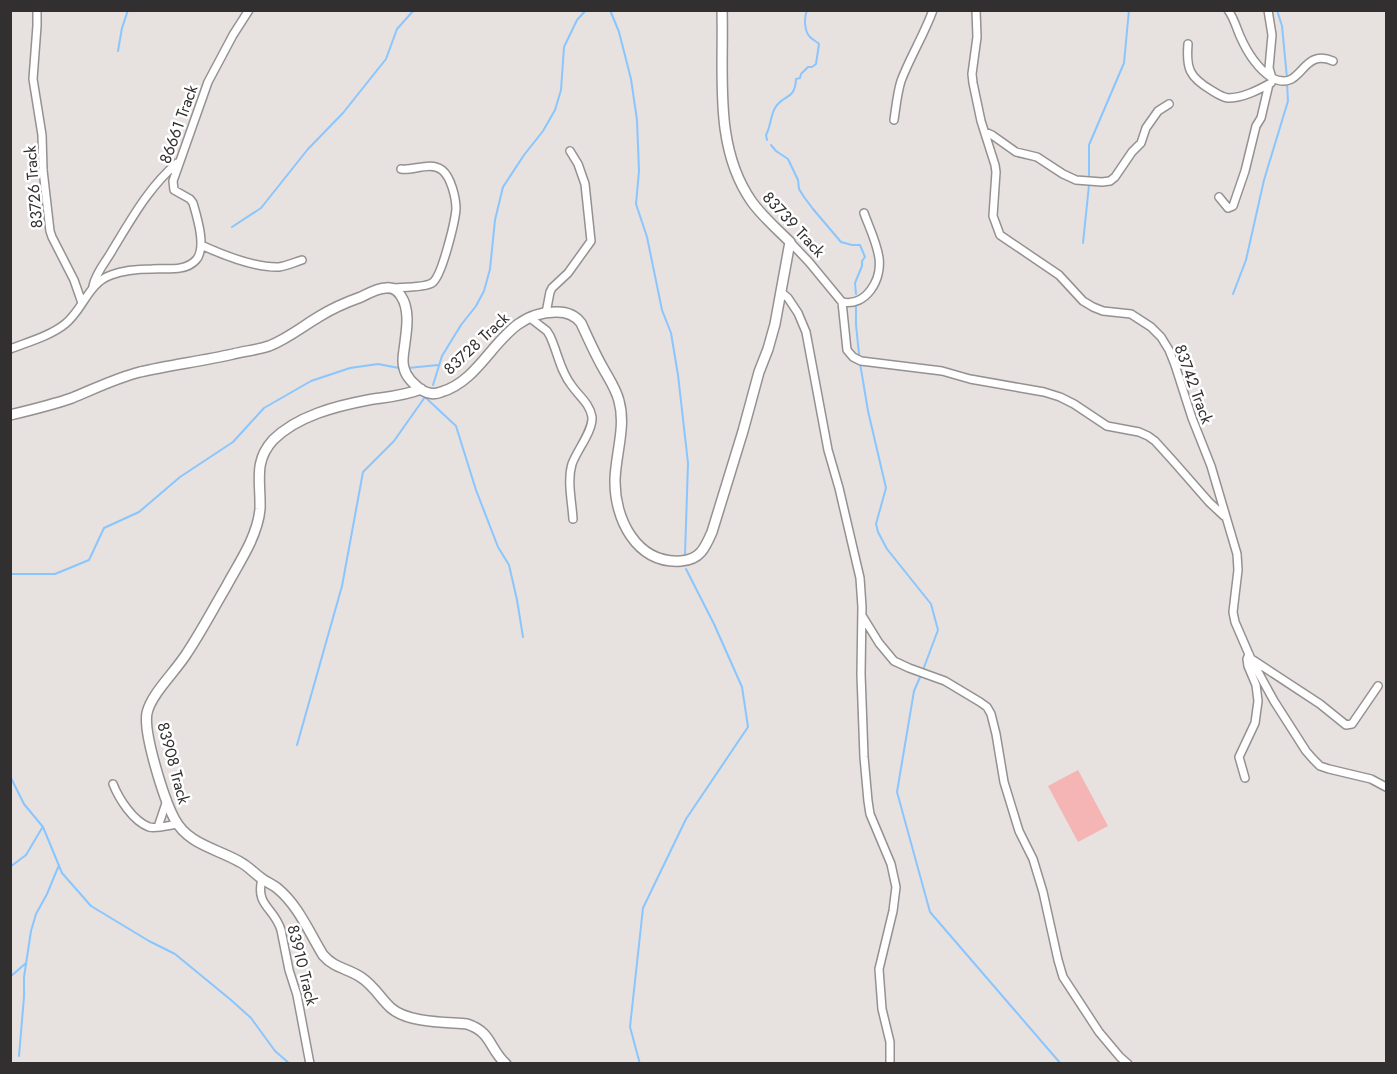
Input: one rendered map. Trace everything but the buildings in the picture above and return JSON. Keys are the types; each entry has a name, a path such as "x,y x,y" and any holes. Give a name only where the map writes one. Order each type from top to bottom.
{"street":[{"name":"83726 Track","path":"38,10 33,79 42,135 43,170 49,220 52,237 74,280 82,303"},
{"name":"86661 Track","path":"201,245 193,203 176,192 172,186 173,181 208,82 249,10"},
{"name":"83739 Track","path":"722,10 722,107 727,141 741,185 764,217 809,262 842,302"},
{"path":"894,120 901,83 907,66 933,10"},
{"name":"83742 Track","path":"976,10 977,37 972,74 981,121 995,165 993,216 1000,235 1059,274 1083,301 1103,311 1131,314 1151,327 1161,337 1175,365 1211,466 1239,561 1233,612 1250,657 1274,701 1306,751 1320,766 1371,779 1386,787"},
{"path":"1228,10 1254,60 1272,80"},
{"path":"1219,197 1228,208 1233,206 1272,80 1269,68 1272,35 1268,10"},
{"path":"1188,44 1187,63 1192,75 1199,83 1223,97 1251,93 1272,80 1290,80 1314,59 1322,58 1333,61"},
{"path":"985,132 1017,152 1037,157 1076,180 1110,181 1132,152 1142,143 1146,128 1158,111 1169,104"},
{"path":"546,313 552,288 573,268 591,242 585,184 578,164 570,151"},
{"path":"93,289 94,280 100,268 141,203 157,182 179,161"},
{"path":"10,415 54,404 137,373 268,346 340,305 378,290 432,283 436,279 447,252 456,212 450,183 442,170 433,166 401,168"},
{"path":"864,213 880,259 877,277 868,294 863,299 848,303 842,302 847,350 853,357 861,361 942,370 970,379 1060,397 1107,426 1139,432 1155,441 1209,502 1225,516"},
{"name":"83728 Track","path":"421,390 430,393 443,392 460,382 510,330 529,317 546,313 568,314 578,319 620,403 616,490 627,529 638,546 646,552 665,560 693,559 700,555 706,547 712,532 759,372 768,349 790,242"},
{"path":"10,349 64,325 74,316 102,279 121,272 154,268 172,269 190,264 199,255 201,245 260,265 281,267 302,260"},
{"path":"390,288 400,294 406,309 407,326 403,367 411,381 421,390"},
{"path":"781,292 798,313 808,340 826,438 860,578 861,674 868,801 870,814 891,864 896,887 893,911 879,969 882,1009 890,1042 890,1064"},
{"path":"529,317 547,331 562,370 588,406 592,416 588,432 572,465 570,478 573,519"},
{"name":"83908 Track","path":"421,390 404,395 366,400 308,418 275,439 264,452 259,467 258,521 249,546 186,656 153,699 148,708 147,728 167,800 178,824 187,836 240,862 278,889 293,905 323,955 335,966 360,977 371,985 390,1007 412,1018 476,1027 486,1036 506,1064"},
{"path":"862,615 879,643 894,661 945,681 987,707 996,734 1004,782 1018,831 1033,859 1043,892 1063,977 1099,1032 1128,1064"},
{"path":"1245,778 1239,757 1255,723 1258,701 1256,685 1247,659 1250,657 1346,724 1352,724 1358,717 1378,686"},
{"path":"113,784 121,801 138,819 149,826 178,824"},
{"path":"158,827 167,800"},
{"name":"83910 Track","path":"262,879 260,893 282,930 299,1002 310,1064"}],"shaded area":[{"path":"1078,770 1108,826 1078,842 1048,786"}],"waterway":[{"path":"118,51 128,10"},
{"path":"232,227 261,208 308,149 343,113 386,59 397,29 414,10"},
{"path":"433,385 442,356 484,291 490,269 495,220 503,187 543,131 555,110 561,90 564,47 577,20 586,10"},
{"path":"610,10 619,32 631,79 637,120 639,171 636,204 647,237 662,310 671,333 678,375 688,463 685,554"},
{"path":"767,140 766,135 775,108 791,94 796,79 800,78 808,67 816,64 819,44 810,37 807,31 805,20 807,10"},
{"path":"1089,178 1089,145 1124,63 1129,10"},
{"path":"1277,10 1282,26 1287,78"},
{"path":"1233,294 1246,260 1264,180 1288,101 1287,83"},
{"path":"771,145 788,159 804,197 841,242 860,245 865,257 855,283 856,294"},
{"path":"1083,243 1089,185"},
{"path":"856,306 859,354"},
{"path":"860,363 868,411 886,488 876,524 878,532 887,549 931,604 938,630 923,670"},
{"path":"10,574 55,574 89,560 104,528 139,512 180,477 233,442 264,408 311,381 350,368 378,364 399,368"},
{"path":"408,368 438,365"},
{"path":"297,745 342,586 363,472 394,441 425,397 456,426 476,490 498,547 509,565 523,637"},
{"path":"640,1064 630,1027 643,908 686,819 748,727 742,687 686,569"},
{"path":"921,675 914,691 897,792 930,912 1061,1064"},
{"path":"10,776 24,804 43,827 62,873 91,906 175,954 251,1018 275,1051 290,1064"},
{"path":"10,867 26,855 42,828"},
{"path":"19,1056 24,977 31,931 36,914 59,865"},
{"path":"10,977 26,963"}]}
